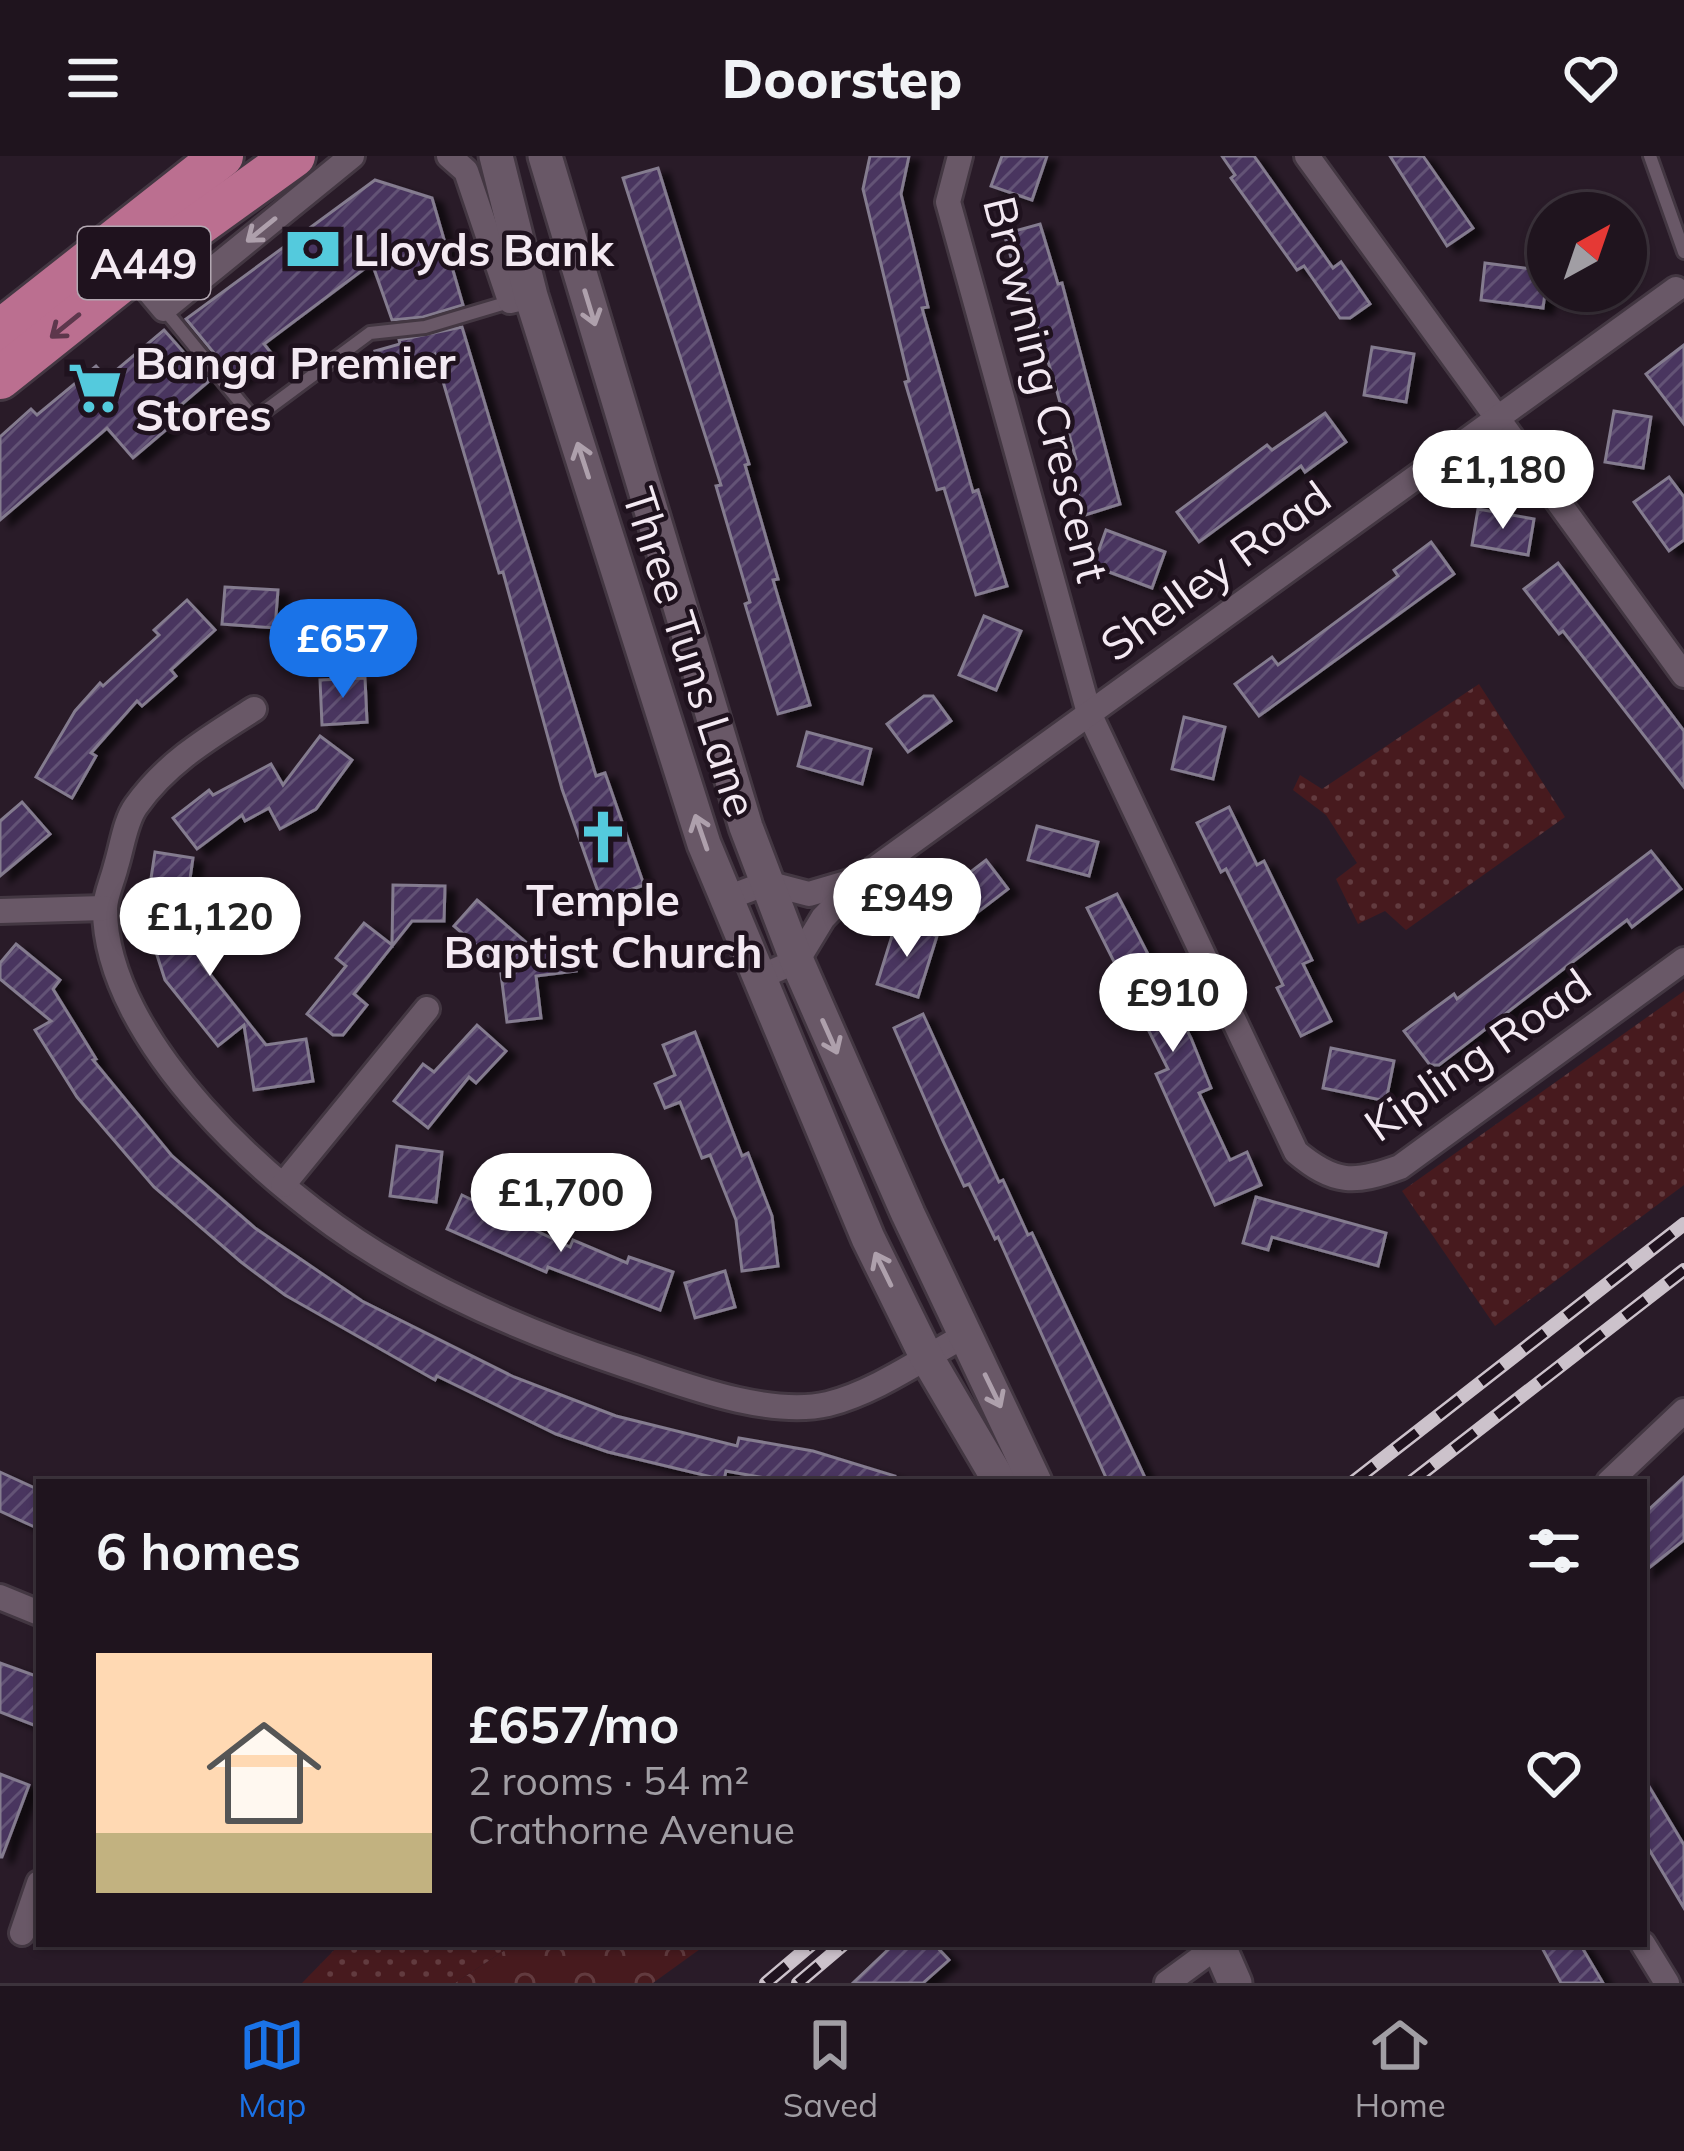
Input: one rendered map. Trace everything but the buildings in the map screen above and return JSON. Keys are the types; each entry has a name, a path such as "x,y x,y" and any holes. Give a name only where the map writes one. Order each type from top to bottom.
{"highway":[{"name":"A449","path":"0,331 222,156"},
{"name":"A449","path":"0,378 133,272 294,156"}],"street":[{"path":"133,272 164,309 352,156"},
{"path":"449,156 466,172 521,299"},
{"name":"Three Tuns Lane","path":"496,156 521,299 704,844 868,1238 926,1356 998,1479"},
{"name":"Three Tuns Lane","path":"544,156 746,827 797,962 908,1214 1034,1479"},
{"name":"Browning Crescent","path":"960,156 948,202 1089,713"},
{"path":"1307,156 1684,675"},
{"name":"Shelley Road","path":"797,962 824,919 862,878 1680,287"},
{"path":"254,709 179,757 133,809 104,908 126,995 152,1046 213,1120 283,1185 376,1253 558,1342 680,1383 766,1405 826,1404 966,1335"},
{"name":"Kipling Road","path":"1089,713 1296,1152 1324,1176 1365,1180 1400,1168 1684,960"},
{"name":"Shelley Road","path":"727,898 767,883 809,894 862,878"},
{"path":"0,911 104,908"},
{"path":"760,977 797,962"},
{"path":"283,1185 427,1009"},
{"path":"1613,1479 1684,1411"},
{"path":"0,1597 36,1612"},
{"path":"22,1933 36,1892"},
{"path":"1166,1983 1215,1947"},
{"path":"1220,1947 1235,1983"},
{"path":"1645,1947 1667,1983"}],"lane":[{"path":"1650,156 1684,252"},
{"path":"164,309 254,419 370,333 425,327 521,299"}],"green space":[{"path":"1479,684 1565,817 1406,930 1385,911 1358,924 1336,879 1357,863 1326,815 1293,790 1300,775 1322,789"},
{"path":"1684,991 1684,1185 1495,1326 1402,1191"},
{"path":"337,1947 509,1947 455,1983 302,1983"},
{"path":"509,1947 703,1947 653,1983 455,1983"}],"railway":[{"path":"1357,1479 1684,1224"},
{"path":"1415,1479 1684,1270"},
{"path":"766,1983 808,1947"},
{"path":"798,1983 840,1947"}],"place":[{"name":"Lloyds Bank","path":"313,249"},
{"name":"Banga Premier Stores","path":"95,388"},
{"name":"Temple Baptist Church","path":"603,837"}]}
